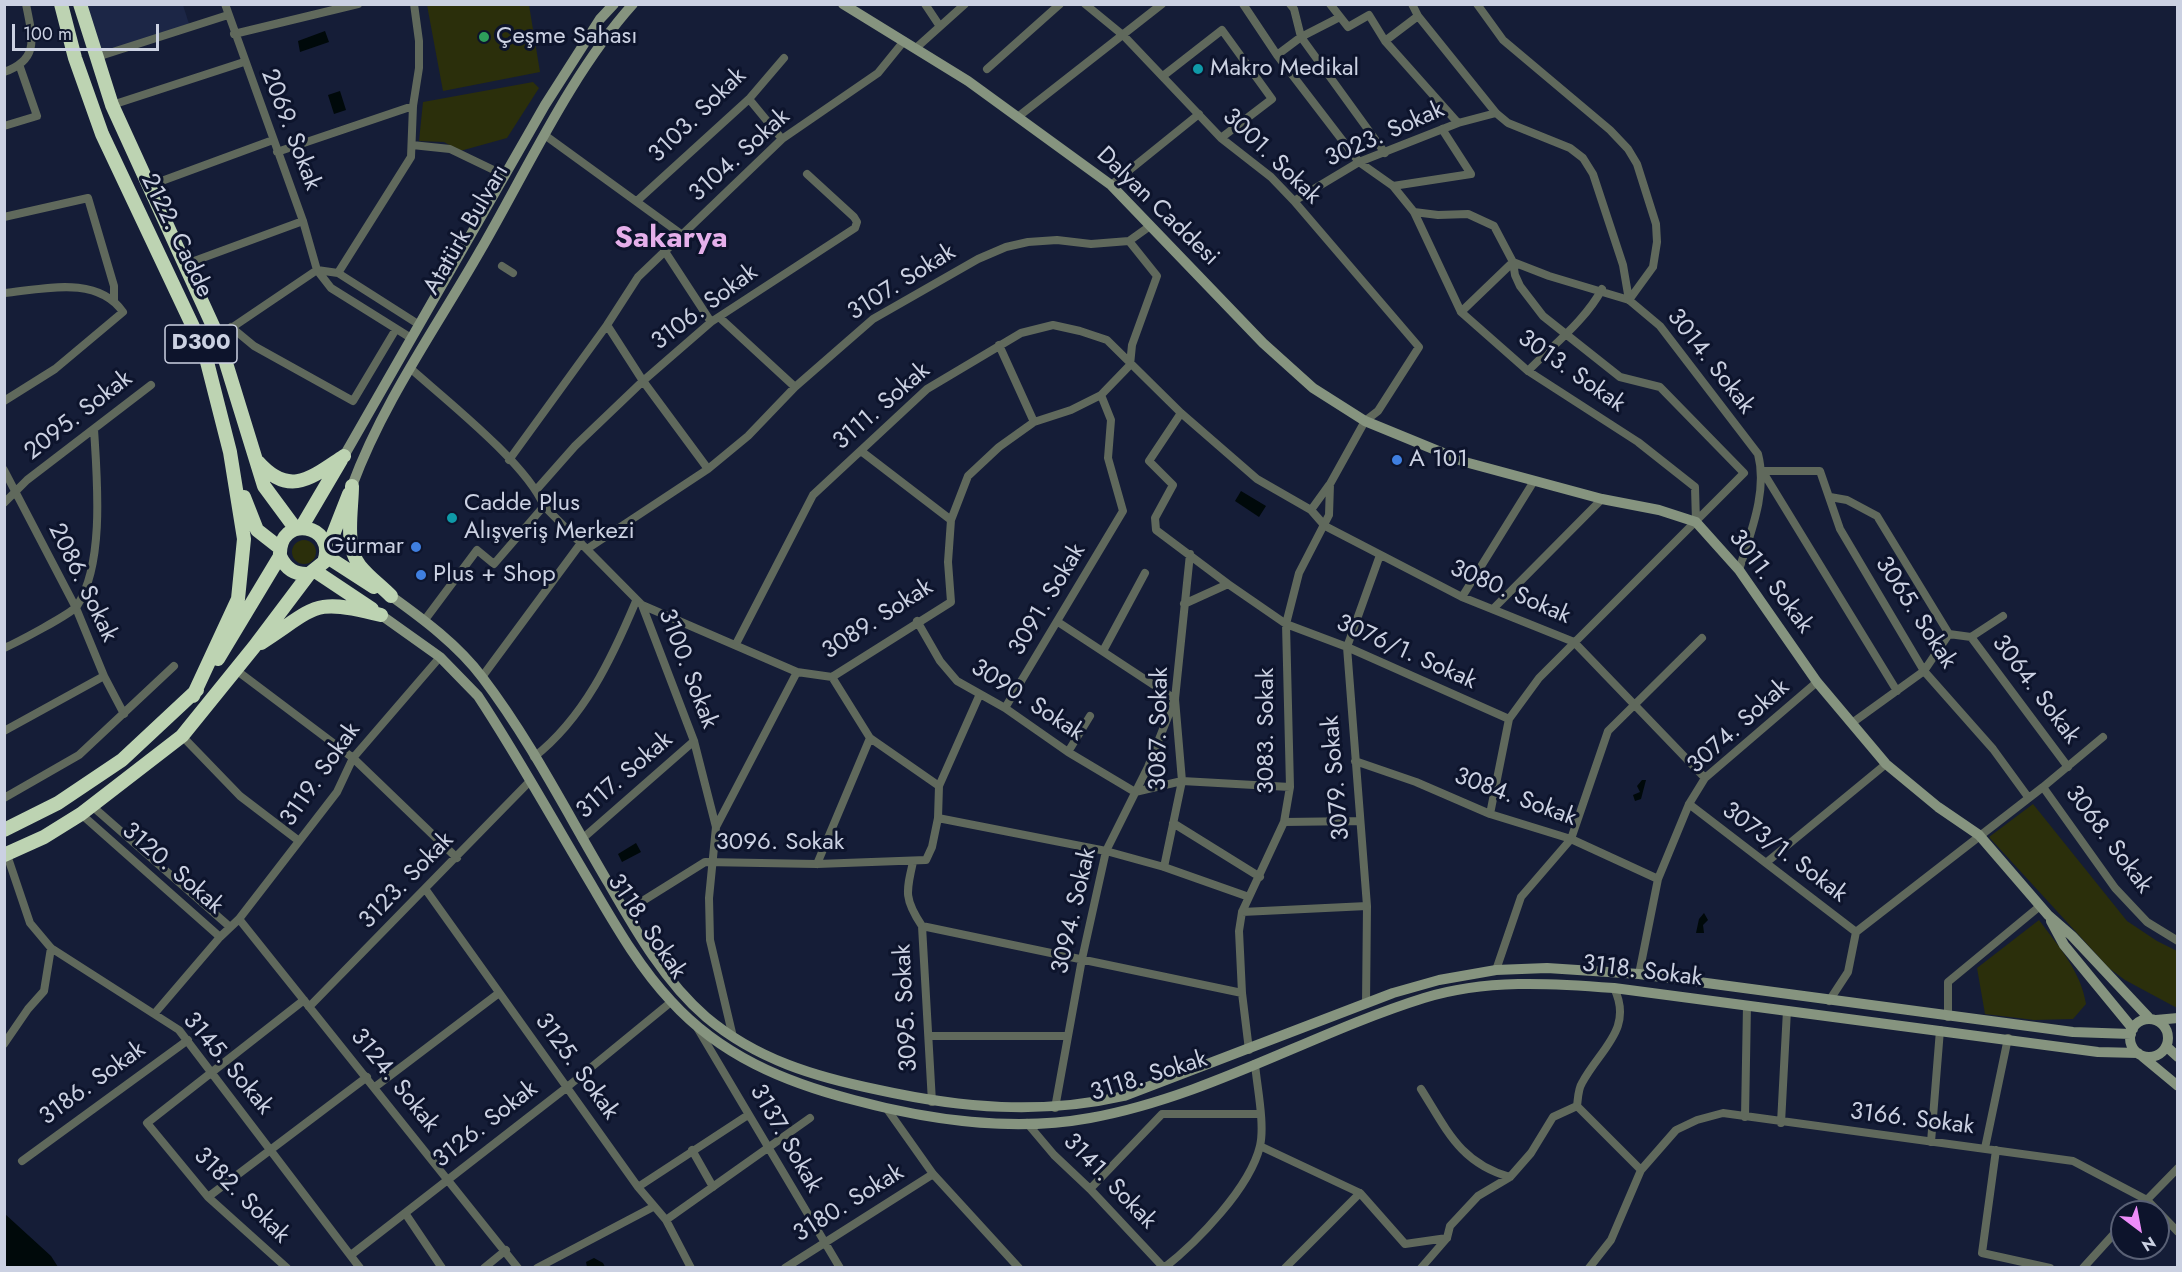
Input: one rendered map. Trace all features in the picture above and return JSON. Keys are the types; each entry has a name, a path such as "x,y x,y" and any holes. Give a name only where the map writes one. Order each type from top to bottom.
{"highway":[{"name":"2122. Cadde","path":"60,4 75,58 102,134 204,350 230,452 244,539 238,599 193,696"},
{"name":"2122. Cadde","path":"80,4 112,105 218,337 264,486 298,528"},
{"path":"230,452 257,530 280,552 288,568 294,573 312,572 381,615"},
{"path":"255,459 274,476 294,482 312,478 344,456"},
{"path":"193,696 238,628 280,552 287,534 298,528 344,456"},
{"path":"6,855 87,810 182,736 326,553 352,486"},
{"path":"352,486 354,555 359,565 391,596"},
{"name":"D300","path":"298,528 308,528 321,536 326,553"},
{"path":"326,553 391,596"},
{"path":"254,647 306,612 328,605 343,605 381,615"},
{"name":"D300","path":"4,830 58,803 122,760 193,696"}],"main road":[{"name":"Atatürk Bulvarı","path":"344,456 504,175 579,50 600,19 614,4"},
{"name":"Atatürk Bulvarı","path":"352,486 369,446 410,368 590,60 633,4"},
{"name":"Dalyan Caddesi","path":"843,4 916,48 1019,116 1111,185 1263,343 1312,388 1365,421"},
{"name":"3011. Sokak","path":"1365,421 1465,462 1602,499 1659,510 1696,522 1739,570 1817,682 1886,764 1938,807 1979,835 2048,915 2072,936 2153,1019"},
{"name":"3118. Sokak","path":"391,596 424,621 482,677 534,757 625,912 660,966 685,995 705,1016 734,1037 777,1062 818,1077 932,1102 988,1108 1055,1108 1086,1105 1124,1096 1250,1050 1393,993 1439,980 1496,970 1547,968 1639,974 2073,1032 2132,1032"},
{"name":"3118. Sokak","path":"381,615 440,657 478,696 642,965 671,1002 698,1029 732,1053 776,1076 818,1091 887,1109 946,1118 1027,1123 1086,1119 1128,1110 1255,1064 1426,997 1498,985 1549,983 1614,987 2008,1038 2098,1052 2140,1055"},
{"name":"3011. Sokak","path":"2048,915 2064,945 2132,1032"},
{"path":"2178,1018 2139,1022 2132,1032 2131,1044 2140,1055 2178,1086"},
{"path":"2153,1019 2166,1029 2178,1057"},
{"path":"2140,1055 2154,1057 2171,1042"}],"street":[{"path":"4,72 20,67 30,53 32,41 26,4"},
{"name":"2069. Sokak","path":"225,4 303,221 317,270"},
{"path":"234,34 358,4"},
{"path":"338,273 406,168 412,145 413,106 419,59 414,4"},
{"path":"925,4 939,25"},
{"path":"916,48 965,4"},
{"path":"987,69 1060,4"},
{"name":"3001. Sokak","path":"1085,4 1124,36 1221,138 1271,177 1419,347"},
{"path":"1019,116 1162,4"},
{"name":"3013. Sokak","path":"1243,4 1277,55 1359,162 1393,186 1414,212 1461,312 1528,371 1638,442 1695,487 1696,522"},
{"path":"1290,4 1294,9 1301,37 1384,153"},
{"path":"1330,4 1348,27 1369,15 1385,41 1458,123"},
{"path":"1412,4 1418,16 1496,113 1508,123 1570,148 1582,158 1593,174 1623,265 1629,300"},
{"path":"1477,4 1503,40 1610,130 1637,164 1650,204 1658,242 1653,267 1629,300"},
{"path":"97,57 228,15"},
{"path":"1385,41 1418,16"},
{"path":"1277,55 1301,37 1340,17"},
{"path":"1163,76 1222,30 1272,99 1221,138"},
{"name":"3104. Sokak","path":"509,460 607,325 638,277 782,139 878,73 904,41"},
{"name":"3103. Sokak","path":"638,200 749,99 784,58"},
{"path":"112,105 244,62"},
{"path":"4,126 37,116 20,67"},
{"path":"749,99 782,139"},
{"path":"277,152 413,106"},
{"name":"3023. Sokak","path":"1294,201 1359,162 1458,123 1496,113"},
{"path":"1111,185 1198,114"},
{"path":"1393,186 1471,174 1442,129"},
{"path":"546,136 638,200 681,234"},
{"path":"148,186 273,140"},
{"path":"412,145 450,149 504,175"},
{"name":"3106. Sokak","path":"537,489 575,446 643,381 711,322 855,228 857,222 854,217 807,174"},
{"path":"4,217 88,198 114,286 114,300"},
{"path":"1414,212 1438,215 1468,214 1494,226 1513,262 1515,275 1526,296 1563,334 1620,377 1660,387 1744,473 1539,678 1509,719 1490,814"},
{"path":"186,264 303,221"},
{"path":"1150,226 1129,241 1157,276 1132,345 1130,365 1181,413 1257,478 1311,510 1325,526"},
{"name":"3107. Sokak","path":"584,546 708,469 748,436 795,387 873,319 978,259 1006,247 1028,242 1057,240 1091,244 1129,241"},
{"path":"664,250 711,322"},
{"path":"1461,312 1513,262"},
{"name":"3014. Sokak","path":"1513,262 1549,276 1602,290 1629,300 1660,326 1758,454 1763,471"},
{"path":"502,266 513,273"},
{"path":"317,270 331,288 411,338"},
{"path":"218,337 317,270 338,273 418,324"},
{"path":"4,293 81,287 114,300 123,312 55,369 4,401"},
{"path":"1528,371 1563,334 1591,309 1602,290"},
{"path":"719,317 795,387"},
{"path":"607,325 643,381 708,469"},
{"name":"3111. Sokak","path":"736,644 813,495 927,389 1022,333 1053,325 1107,340 1130,365"},
{"path":"231,327 254,346 353,401 396,329"},
{"path":"999,345 1034,422"},
{"name":"3083. Sokak","path":"1250,1050 1242,993 1239,931 1242,912 1284,822 1290,787 1286,624 1299,573 1329,515 1330,484 1365,421 1378,411 1419,347"},
{"name":"3089. Sokak","path":"639,603 797,672 832,677 917,621 951,602 948,562 951,520 968,476 999,447 1034,422 1071,410 1101,395 1130,365"},
{"name":"3100. Sokak","path":"410,368 509,460 537,489 544,506 639,603 694,741 716,827 715,863 709,898 710,940 734,1037"},
{"name":"2095. Sokak","path":"4,503 151,385"},
{"name":"3091. Sokak","path":"1005,708 1123,511 1108,458 1111,420 1101,395"},
{"name":"3076/1. Sokak","path":"1181,413 1149,461 1173,484 1155,518 1156,530 1175,546 1190,554 1228,584 1286,624 1347,647 1509,719"},
{"path":"4,648 76,608 88,578 99,515 94,429"},
{"path":"861,451 951,520"},
{"name":"2086. Sokak","path":"4,470 76,608 104,676 124,714"},
{"path":"1739,570 1756,511 1763,471"},
{"path":"1763,471 1897,691"},
{"name":"3065. Sokak","path":"1763,471 1820,471 1840,529 1924,670 1993,749 2028,797"},
{"path":"1462,597 1533,481"},
{"path":"1311,510 1330,484"},
{"path":"1830,497 1847,500 1877,516 1949,634"},
{"path":"1494,608 1602,499"},
{"path":"424,621 477,550 494,564 544,506"},
{"name":"3080. Sokak","path":"1325,526 1462,597 1575,642 1633,706 1705,778"},
{"path":"482,677 584,546"},
{"name":"3087. Sokak","path":"1164,867 1182,781 1175,699 1190,554"},
{"name":"3079. Sokak","path":"1366,1004 1367,906 1347,647 1380,555"},
{"path":"1103,651 1145,573"},
{"path":"1184,604 1228,584"},
{"path":"534,757 566,727 615,652 639,603"},
{"path":"1949,634 1971,637 2003,616"},
{"name":"3090. Sokak","path":"917,621 940,661 957,681 1005,708 1068,752 1135,792"},
{"path":"1058,622 1175,699"},
{"path":"1852,723 1924,670 1949,634"},
{"name":"3064. Sokak","path":"1971,637 2068,767"},
{"path":"1496,970 1521,897 1571,839 1608,730 1702,638"},
{"name":"3119. Sokak","path":"238,919 337,792 353,758 440,657"},
{"path":"4,798 79,755 174,666"},
{"path":"236,670 353,758 458,858"},
{"path":"716,827 797,672"},
{"path":"4,731 104,676"},
{"path":"832,677 870,738 939,786"},
{"name":"3074. Sokak","path":"1639,974 1658,879 1689,804 1705,778 1817,682"},
{"path":"913,862 926,860 932,847 938,819 939,786 980,696"},
{"name":"3094. Sokak","path":"1055,1108 1082,959 1106,851 1135,792 1175,699"},
{"path":"1068,752 1090,716"},
{"path":"182,736 240,796 299,841"},
{"path":"2043,787 2103,737"},
{"path":"817,864 870,738"},
{"name":"3117. Sokak","path":"582,839 694,741"},
{"name":"3084. Sokak","path":"1355,761 1416,782 1490,814 1571,839 1658,879"},
{"path":"1767,862 1886,764"},
{"name":"3123. Sokak","path":"147,1123 212,1071 306,1004 426,890 530,781"},
{"path":"1135,792 1182,781 1290,787"},
{"name":"3068. Sokak","path":"1856,932 2043,787 2115,888 2147,922 2178,941"},
{"name":"3073/1. Sokak","path":"1689,804 1856,932"},
{"path":"87,810 230,927"},
{"name":"3120. Sokak","path":"87,810 220,937 238,919"},
{"path":"938,819 1106,851 1164,867 1249,897"},
{"path":"1284,822 1359,821"},
{"path":"1173,823 1260,877"},
{"name":"3145. Sokak","path":"6,855 30,923 51,948 155,1013 188,1040 360,1268"},
{"name":"3096. Sokak","path":"625,912 705,862 817,864 913,862"},
{"name":"3095. Sokak","path":"913,862 907,885 909,906 922,926 932,1102"},
{"name":"3125. Sokak","path":"426,890 653,1208 666,1220 691,1268"},
{"path":"1242,912 1367,906"},
{"path":"1948,1017 1948,982 2040,906"},
{"name":"3124. Sokak","path":"238,919 367,1077 446,1180 506,1250 518,1268"},
{"path":"922,926 1082,959 1160,978 1242,993"},
{"path":"1829,1000 1848,972 1856,932"},
{"path":"155,1013 220,937"},
{"path":"4,1044 28,1009 44,991 51,948"},
{"path":"1577,1106 1580,1085 1622,1021 1620,1001 1614,987"},
{"path":"375,1088 499,993"},
{"name":"3126. Sokak","path":"351,1255 566,1088 671,1002"},
{"path":"1745,1117 1747,1005"},
{"path":"1781,1123 1787,1010"},
{"name":"3137. Sokak","path":"698,1029 823,1243 840,1268"},
{"path":"1930,1142 1940,1030"},
{"path":"929,1036 1068,1036"},
{"path":"1985,1148 2008,1038"},
{"name":"3186. Sokak","path":"22,1161 188,1040"},
{"path":"1164,1268 1214,1220 1242,1185 1260,1146 1260,1114 1255,1064"},
{"path":"208,1197 367,1077"},
{"path":"1421,1089 1456,1144 1474,1162 1510,1177"},
{"path":"1577,1106 1641,1170"},
{"path":"1422,1268 1447,1238 1450,1226 1478,1196 1510,1177 1532,1153 1553,1116 1577,1106"},
{"path":"887,1109 933,1174 1014,1266"},
{"name":"3166. Sokak","path":"1589,1268 1611,1240 1641,1170 1676,1130 1697,1120 1723,1113 1781,1123 2073,1161 2147,1200"},
{"path":"1090,1189 1162,1114 1260,1114"},
{"path":"638,1187 748,1115"},
{"path":"666,1220 810,1118"},
{"name":"3182. Sokak","path":"147,1123 208,1197 286,1268"},
{"name":"3141. Sokak","path":"1027,1123 1054,1155 1090,1189 1164,1268"},
{"path":"1260,1146 1360,1193 1405,1244 1447,1238"},
{"path":"692,1150 713,1187"},
{"path":"1996,1150 1982,1254 2050,1268"},
{"path":"2147,1200 2178,1168"},
{"name":"3180. Sokak","path":"785,1268 933,1174"},
{"path":"1285,1268 1360,1193"},
{"path":"537,1268 653,1208"},
{"path":"405,1213 442,1268"},
{"path":"2083,1268 2110,1238"},
{"path":"484,1268 506,1250"}],"shaded area":[{"path":"80,5 183,5 190,27 97,57"},
{"path":"325,31 329,42 300,52 298,41"},
{"path":"340,91 346,110 334,114 328,95"},
{"path":"1241,491 1266,506 1259,517 1235,501"},
{"path":"1642,780 1646,780 1641,799 1635,801 1633,795 1640,792 1637,786"},
{"path":"636,843 641,852 622,862 618,854"},
{"path":"1704,913 1708,920 1703,925 1704,933 1696,933 1699,919"},
{"path":"5,1214 51,1256 58,1267 5,1267"},
{"path":"594,1258 603,1263 605,1267 587,1267 586,1262"}],"green space":[{"name":"Çeşme Sahası","path":"427,5 529,5 540,72 443,91"},
{"path":"533,82 539,88 507,138 460,151 444,142 419,141 423,102"},
{"path":"304,540 312,544 316,552 312,560 304,564 296,560 292,552 296,544"},
{"path":"2033,804 2127,921 2177,951 2177,1008 2125,980 2109,968 1989,837"},
{"path":"2039,920 2074,970 2086,1004 2073,1019 2034,1020 1985,1014 1977,968"}],"place":[{"name":"Çeşme Sahası","path":"484,37"},
{"name":"Makro Medikal","path":"1198,69"},
{"name":"A 101","path":"1397,460"},
{"name":"Cadde Plus Alışveriş Merkezi","path":"452,518"},
{"name":"Gürmar","path":"416,547"},
{"name":"Plus + Shop","path":"421,575"}],"district":[{"name":"Sakarya","path":"671,240"}]}
